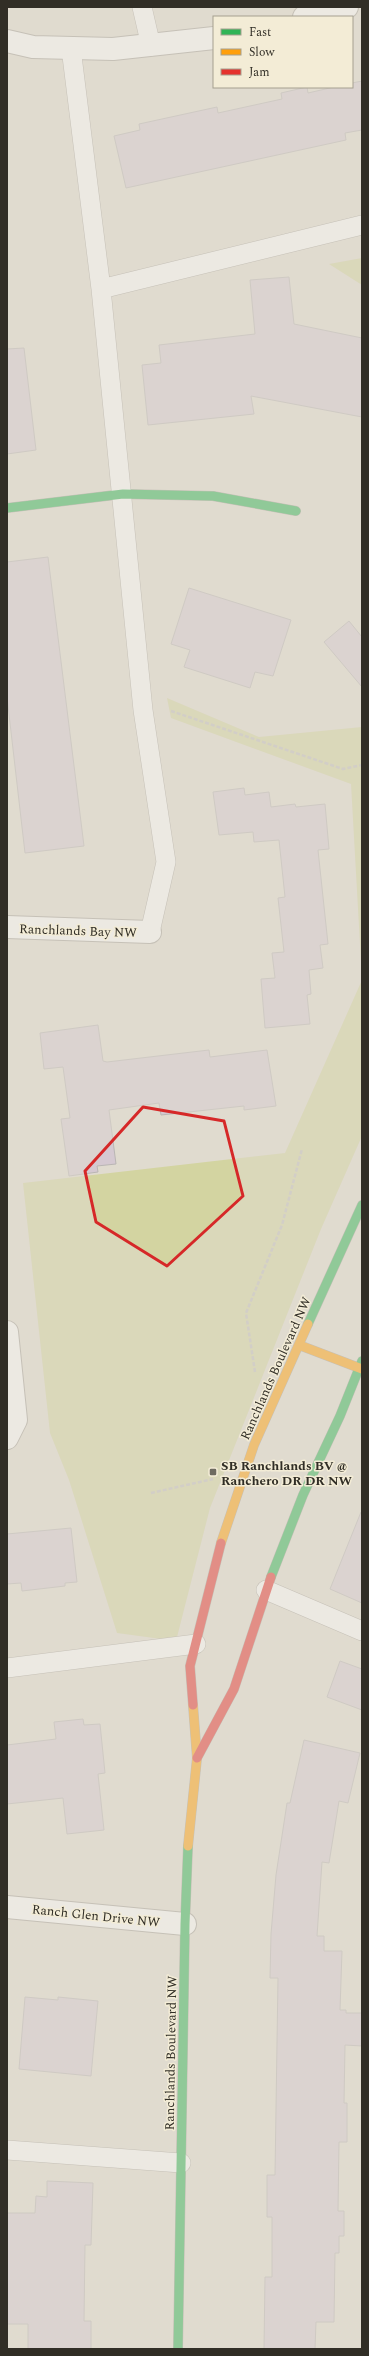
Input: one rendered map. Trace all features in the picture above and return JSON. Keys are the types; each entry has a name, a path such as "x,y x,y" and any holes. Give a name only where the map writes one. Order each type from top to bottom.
{"street":[{"path":"308,16 347,7"},
{"path":"7,41 33,47 114,49 213,38"},
{"path":"7,508 123,494 213,496 296,511"},
{"name":"Ranchlands Bay NW","path":"7,927 150,932"},
{"name":"Ranchlands Boulevard NW","path":"178,2349 185,1924 189,1830 197,1758 190,1666 224,1532 252,1452 362,1205"},
{"path":"7,1332 16,1420 7,1438"},
{"path":"299,1345 361,1366"},
{"name":"Ranchlands Boulevard NW","path":"197,1758 234,1689 266,1590 303,1495 340,1416 361,1366"},
{"name":"Ranch Glen Drive NW","path":"7,1907 185,1924"}],"lane":[{"path":"142,7 151,46"},
{"path":"71,48 101,289 123,494 143,710 166,862 150,932"},
{"path":"101,289 362,225"},
{"path":"266,1590 362,1631"},
{"path":"7,1668 196,1644"},
{"path":"7,2150 181,2163"}],"path":[{"path":"143,710 173,711 343,769 362,765"},
{"path":"255,1373 246,1313 282,1225 302,1150"},
{"path":"151,1493 215,1478"}],"highlighted area":[{"path":"143,1107 224,1121 243,1196 167,1266 96,1222 85,1171"}],"green space":[{"path":"362,258 362,285 329,264"},
{"path":"167,698 259,737 362,727 362,980 351,784 171,718"},
{"path":"362,980 362,1136 321,1229 210,1508 176,1641 117,1633 69,1480 50,1433 23,1183 285,1153"}],"building":[{"path":"362,81 362,130 345,133 346,140 126,188 114,136 140,130 139,124 217,107 218,113 282,99 281,93 303,88 307,88 308,93 330,88 353,88 353,83"},
{"path":"289,277 294,324 362,338 362,417 251,396 254,414 148,425 142,365 161,363 159,345 255,334 250,280"},
{"path":"24,348 36,450 7,454 7,349"},
{"path":"48,557 84,846 25,853 7,697 7,562"},
{"path":"189,588 291,620 273,676 255,672 250,688 184,667 190,650 171,644"},
{"path":"349,621 362,637 362,687 324,642"},
{"path":"244,788 245,795 269,792 271,807 295,804 296,807 325,804 329,849 318,850 328,944 320,945 323,968 309,970 311,994 307,995 310,1024 265,1028 261,979 275,978 272,953 284,952 278,898 285,897 279,840 254,842 253,832 219,835 213,792"},
{"path":"98,1025 103,1061 107,1062 209,1050 210,1057 267,1050 276,1106 244,1110 244,1106 161,1115 159,1103 109,1110 116,1164 97,1166 98,1172 69,1176 61,1119 70,1118 63,1067 44,1069 40,1033"},
{"path":"362,1512 362,1603 330,1589"},
{"path":"71,1528 77,1582 65,1583 65,1586 22,1591 21,1583 7,1584 7,1534"},
{"path":"340,1661 362,1669 362,1710 327,1697"},
{"path":"83,1719 84,1725 100,1724 105,1773 98,1774 104,1830 67,1834 63,1798 7,1804 7,1745 56,1739 54,1722"},
{"path":"304,1740 360,1753 348,1803 339,1801 329,1863 322,1862 317,1936 324,1936 324,1951 342,1951 340,2010 346,2010 346,2013 362,2013 362,2046 345,2045 344,2103 347,2103 347,2142 339,2142 338,2211 344,2211 344,2236 339,2236 339,2253 335,2253 334,2322 316,2322 315,2349 264,2349 265,2277 272,2277 272,2217 267,2217 267,2175 275,2175 278,1978 270,1978 271,1934 276,1875 287,1803 290,1803"},
{"path":"25,1997 58,2000 58,1997 98,2001 91,2076 19,2069"},
{"path":"47,2181 93,2183 91,2245 85,2245 84,2321 91,2321 91,2349 28,2349 28,2324 7,2324 7,2213 35,2213 36,2196 47,2197"}],"traffic: fast":[{"path":"7,508 123,494 213,496 296,511"},
{"path":"308,1324 362,1205"},
{"path":"271,1577 303,1495 340,1416 362,1361"},
{"path":"178,2349 185,1924 188,1846"}],"traffic: slow":[{"path":"221,1543 254,1445 308,1324"},
{"path":"299,1345 362,1369"},
{"path":"188,1846 197,1758 193,1705"}],"traffic: jam":[{"path":"193,1705 190,1666 221,1543"},
{"path":"197,1758 234,1689 271,1577"}],"place":[{"name":"SB Ranchlands BV @ Ranchero DR DR NW","path":"213,1472"}]}
